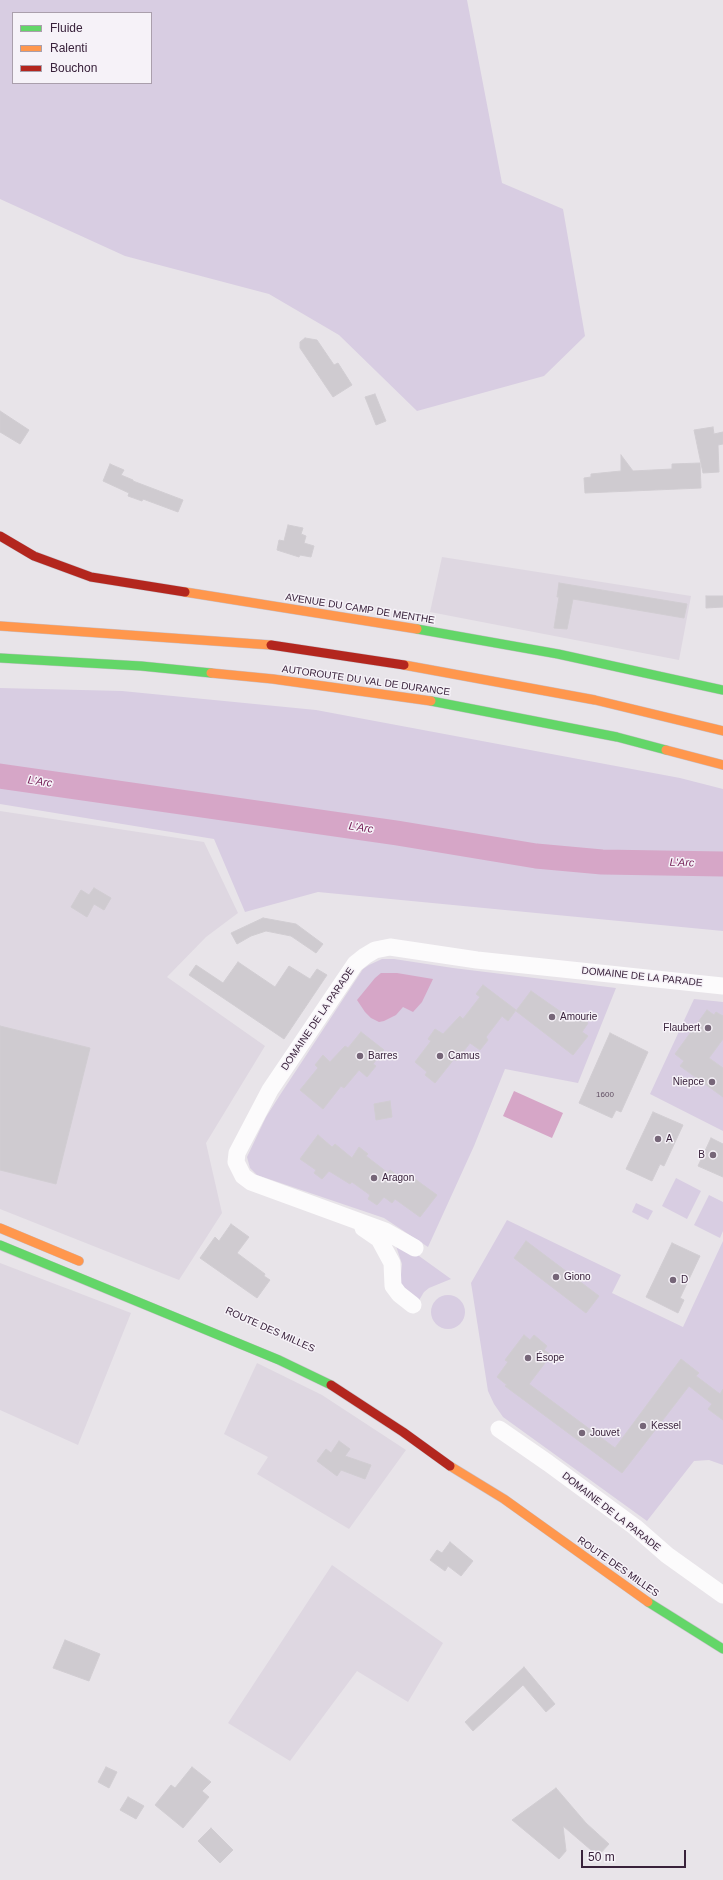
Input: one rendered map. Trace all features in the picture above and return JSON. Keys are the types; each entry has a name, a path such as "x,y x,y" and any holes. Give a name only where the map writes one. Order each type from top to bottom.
{"main road":[{"name":"AVENUE DU CAMP DE MENTHE","path":"0,536 34,556 91,576 406,627 558,654 723,690"},
{"name":"AUTOROUTE DU VAL DE DURANCE","path":"0,626 269,645 428,668 595,700 723,731"},
{"name":"AUTOROUTE DU VAL DE DURANCE","path":"0,658 157,667 273,679 426,700 617,737 723,765"},
{"path":"0,1228 87,1264"},
{"name":"ROUTE DES MILLES","path":"0,1245 279,1360 338,1388 403,1432 459,1473 504,1499 645,1600 723,1649"},
{"name":"ROUTE DES MILLES","path":"471,1468 504,1499"}],"street":[{"name":"DOMAINE DE LA PARADE","path":"415,1248 385,1231 251,1182 243,1176 238,1169 237,1153 270,1090 355,964 375,950 390,947 477,960 723,986"},
{"name":"DOMAINE DE LA PARADE","path":"350,1218 379,1239 392,1263 393,1286 399,1294 413,1305"},
{"name":"DOMAINE DE LA PARADE","path":"499,1429 635,1527 667,1555 723,1595"}],"shaded area":[{"path":"0,0 467,0 502,183 563,209 585,336 544,376 417,411 339,335 269,294 125,256 0,199"},
{"path":"442,557 691,596 679,660 430,612"},
{"path":"0,688 122,691 316,710 680,778 723,789 723,931 318,892 245,912 214,839 0,804"},
{"path":"0,811 204,842 238,913 206,937 167,977 265,1046 206,1143 222,1213 179,1280 0,1209"},
{"path":"382,959 394,959 453,968 616,988 578,1083 505,1069 474,1146 428,1247 384,1218 257,1175 250,1168 247,1157 266,1117 363,969"},
{"path":"381,973 397,973 433,979 422,1002 413,1012 403,1007 396,1015 379,1022 371,1018 365,1012 357,1000"},
{"path":"694,999 723,1002 723,1131 650,1094"},
{"path":"514,1091 563,1113 552,1138 503,1116"},
{"path":"676,1178 701,1191 687,1219 662,1206"},
{"path":"709,1195 723,1202 723,1231 720,1238 694,1225"},
{"path":"636,1203 653,1211 648,1220 632,1212"},
{"path":"507,1220 621,1275 612,1293 683,1327 723,1241 723,1465 709,1460 694,1461 647,1521 503,1417 494,1404 488,1391 471,1283"},
{"path":"401,1243 451,1279 429,1288 424,1292 418,1302 400,1286 402,1264 396,1246"},
{"path":"0,1263 131,1313 78,1445 0,1410"},
{"path":"448,1295 460,1300 465,1312 460,1324 448,1329 436,1324 431,1312 436,1300"},
{"path":"257,1363 322,1395 406,1450 349,1529 257,1474 268,1457 224,1434"},
{"path":"332,1565 443,1643 408,1702 357,1671 290,1761 228,1723"}],"building":[{"path":"305,338 317,340 334,365 338,363 352,385 333,397 300,348 300,342"},
{"path":"375,394 386,421 376,425 365,397"},
{"path":"0,411 29,430 20,444 0,432"},
{"path":"713,427 714,434 723,432 723,444 718,445 719,472 703,473 694,430"},
{"path":"621,455 633,471 672,469 672,464 700,463 701,488 585,493 584,478 591,477 591,474 621,471"},
{"path":"110,464 124,470 121,475 133,481 183,500 178,512 143,499 142,501 128,496 129,493 103,481"},
{"path":"288,525 303,528 301,534 306,536 304,543 314,546 311,557 300,555 299,557 277,550 279,540 284,541"},
{"path":"559,583 687,604 684,618 573,599 567,629 554,628 559,597 557,597"},
{"path":"706,596 723,596 723,607 706,608"},
{"path":"94,888 111,898 104,910 94,904 87,917 71,907 81,890 89,895"},
{"path":"263,918 296,924 323,944 316,953 291,936 266,931 251,936 237,944 231,933"},
{"path":"238,962 275,987 289,966 310,979 317,969 327,975 284,1039 189,975 196,965 223,983"},
{"path":"483,985 516,1010 508,1021 502,1016 486,1037 488,1040 480,1050 470,1043 456,1061 454,1059 435,1083 425,1075 427,1072 415,1062 431,1041 428,1039 435,1029 443,1034 460,1016 463,1019 480,997 476,994"},
{"path":"531,991 571,1019 575,1013 588,1023 582,1032 588,1036 573,1055 516,1011"},
{"path":"707,1010 714,1015 716,1012 723,1016 723,1039 709,1058 723,1068 723,1097 680,1066 684,1061 675,1054"},
{"path":"0,1026 90,1048 56,1184 0,1170"},
{"path":"361,1032 384,1050 373,1064 376,1066 367,1077 359,1070 344,1088 341,1086 323,1109 300,1090 318,1068 315,1065 323,1055 330,1062 345,1046 348,1048"},
{"path":"610,1033 648,1052 621,1112 616,1110 612,1118 579,1103"},
{"path":"390,1101 392,1117 376,1120 374,1104"},
{"name":"A","path":"653,1112 683,1125 664,1166 660,1164 652,1181 626,1169"},
{"path":"318,1135 332,1147 335,1144 352,1158 359,1147 368,1154 366,1156 388,1173 390,1170 404,1180 408,1174 437,1195 420,1217 395,1199 392,1203 384,1197 377,1205 368,1199 370,1195 352,1182 350,1184 329,1171 322,1179 314,1173 316,1170 300,1159"},
{"name":"B","path":"711,1138 723,1144 723,1177 698,1166"},
{"path":"231,1224 249,1237 237,1253 265,1274 264,1276 270,1280 257,1298 200,1258 215,1237 219,1241"},
{"name":"Giono","path":"526,1241 599,1296 586,1313 514,1258"},
{"name":"D","path":"672,1243 700,1256 680,1298 684,1300 678,1313 646,1297"},
{"path":"524,1335 530,1340 534,1335 547,1346 544,1350 551,1355 529,1384 615,1448 681,1359 699,1373 696,1376 720,1394 723,1389 723,1420 708,1409 712,1404 689,1386 622,1473 505,1386 507,1385 497,1377 508,1362 505,1360"},
{"path":"339,1441 350,1449 345,1456 371,1465 365,1479 341,1470 337,1476 317,1461 326,1449 331,1453"},
{"path":"450,1542 473,1561 461,1576 448,1566 445,1571 430,1560 437,1550 442,1553"},
{"path":"65,1640 100,1654 89,1681 53,1668"},
{"path":"524,1667 555,1704 546,1712 523,1685 473,1731 465,1722"},
{"path":"106,1767 117,1772 109,1788 98,1782"},
{"path":"192,1767 211,1782 202,1791 209,1797 183,1828 155,1805 171,1785 175,1788"},
{"path":"556,1788 586,1823 609,1844 598,1856 563,1826 566,1851 559,1859 512,1820"},
{"path":"128,1797 144,1806 136,1819 120,1810"},
{"path":"211,1828 233,1850 220,1863 198,1841"}],"waterway":[{"name":"L'Arc","path":"0,776 397,833 536,856 602,862 723,864"}],"traffic: fast":[{"path":"417,629 558,654 723,690"},
{"path":"0,658 141,666 211,673"},
{"path":"431,701 617,737 666,750"},
{"path":"0,1245 279,1360 331,1385"},
{"path":"648,1602 723,1649"}],"traffic: slow":[{"path":"185,592 417,629"},
{"path":"0,626 271,645"},
{"path":"404,665 595,700 723,731"},
{"path":"211,673 273,679 431,701"},
{"path":"666,750 723,765"},
{"path":"0,1228 79,1261"},
{"path":"450,1466 504,1499 648,1602"}],"traffic: jam":[{"path":"0,536 34,556 91,577 185,592"},
{"path":"271,645 404,665"},
{"path":"331,1385 403,1432 450,1466"}],"place":[{"name":"Amourie","path":"552,1017"},
{"name":"Flaubert","path":"708,1028"},
{"name":"Barres","path":"360,1056"},
{"name":"Camus","path":"440,1056"},
{"name":"Niepce","path":"712,1082"},
{"name":"A","path":"658,1139"},
{"name":"B","path":"713,1155"},
{"name":"Aragon","path":"374,1178"},
{"name":"Giono","path":"556,1277"},
{"name":"D","path":"673,1280"},
{"name":"Ésope","path":"528,1358"},
{"name":"Kessel","path":"643,1426"},
{"name":"Jouvet","path":"582,1433"}]}
